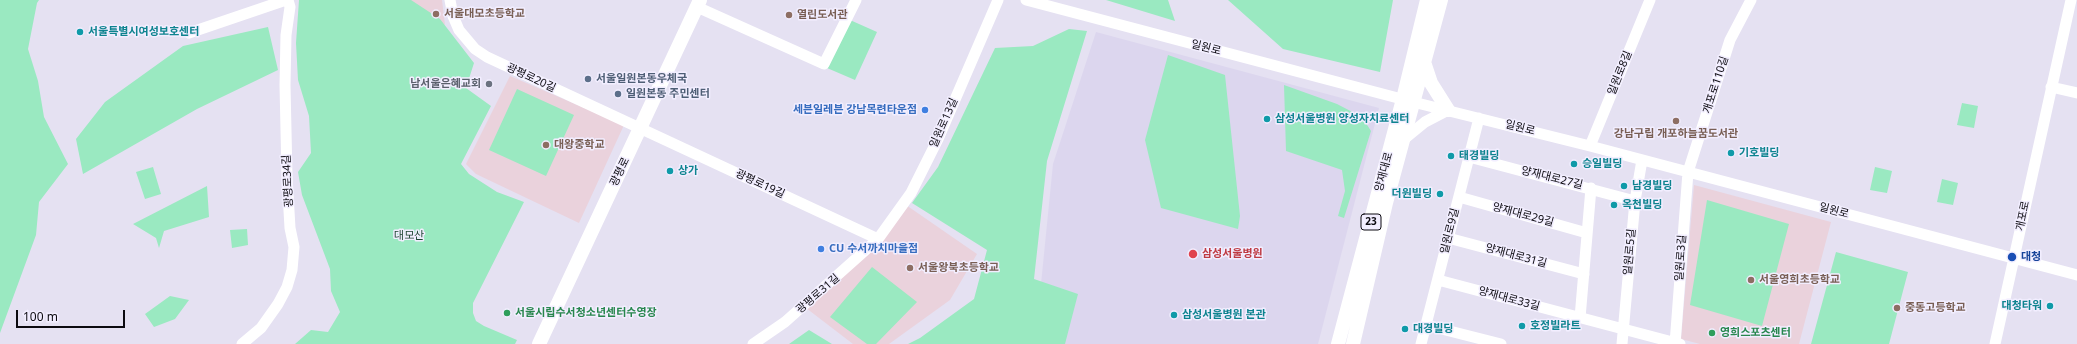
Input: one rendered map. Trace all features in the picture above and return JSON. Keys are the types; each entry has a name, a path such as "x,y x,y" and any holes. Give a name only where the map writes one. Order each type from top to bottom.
{"main road":[{"name":"양재대로","path":"1353,344 1403,140 1408,100 1427,0"},
{"name":"양재대로","path":"1338,344 1408,100 1424,62 1441,0"},
{"name":"광평로","path":"539,344 587,240 641,129 698,3"},
{"path":"1424,62 1431,83 1448,110"}],"street":[{"name":"광평로34길","path":"189,33 287,0 290,7 286,35 285,85 287,176 290,228 294,246 292,270 287,287 278,304 261,328 242,344"},
{"name":"광평로20길","path":"450,0 452,16 459,30 475,50 641,129"},
{"path":"698,3 824,64 856,0"},
{"name":"일원로13길","path":"878,239 911,193 938,139 998,0"},
{"name":"일원로","path":"1026,0 1590,146 2077,275"},
{"name":"일원로8길","path":"1590,146 1650,0"},
{"name":"개포로110길","path":"1688,172 1730,40 1751,0"},
{"name":"개포로","path":"1995,344 2071,0"},
{"path":"2051,88 2077,93"},
{"path":"1403,140 1425,122 1448,110"},
{"name":"일원로9길","path":"1421,344 1479,118"},
{"name":"광평로19길","path":"641,129 878,239"},
{"name":"양재대로27길","path":"1469,157 1591,188 1635,201"},
{"name":"일원로5길","path":"1622,344 1635,201 1642,160"},
{"name":"일원로3길","path":"1677,344 1688,172"},
{"path":"1580,318 1591,188"},
{"name":"양재대로29길","path":"1459,197 1587,233"},
{"name":"양재대로31길","path":"1448,238 1584,274"},
{"name":"광평로31길","path":"753,344 785,322 878,239"},
{"name":"양재대로33길","path":"1438,280 1677,344"},
{"path":"1426,325 1497,343"}],"shaded area":[{"name":"서울대모초등학교","path":"409,0 442,0 445,25 412,3"},
{"name":"삼성서울병원","path":"1096,32 1379,108 1318,344 1035,344 1053,164"},
{"name":"대왕중학교","path":"510,76 624,125 579,223 476,174 466,164"},
{"name":"서울영희초등학교","path":"1694,185 1831,222 1799,344 1700,344 1681,339"},
{"name":"서울왕북초등학교","path":"906,205 977,254 950,300 889,344 853,344 806,308"}],"green space":[{"path":"0,0 39,0 37,3 28,49 38,81 44,117 68,164 39,202 36,235 0,333"},
{"name":"대모산","path":"299,0 411,0 440,19 474,63 466,88 491,106 461,164 469,174 497,192 524,202 473,303 473,313 476,321 517,340 515,344 295,344 311,330 328,332 340,312 331,291 330,269 302,195 298,172 311,153 309,116 298,80 296,43"},
{"path":"1106,0 1168,0 1175,21"},
{"path":"1228,0 1393,0 1380,72 1283,49"},
{"path":"850,20 877,32 855,80 827,68"},
{"path":"268,27 278,70 197,109 83,174 76,139 105,102 183,46"},
{"path":"1069,29 1087,31 1047,161 1034,279 1078,294 1065,344 908,344 920,338 974,299 987,250 912,203 938,167 995,48 1033,46"},
{"path":"1168,55 1225,75 1240,216 1238,229 1161,208 1145,140"},
{"path":"1284,85 1337,104 1362,117 1371,131 1344,218 1338,216 1345,191 1342,170 1286,151"},
{"path":"517,89 574,115 546,176 489,150"},
{"path":"1962,103 1978,106 1974,128 1957,125"},
{"path":"153,167 161,194 145,199 136,172"},
{"path":"1875,167 1892,171 1887,193 1870,190"},
{"path":"1942,179 1958,183 1953,205 1937,202"},
{"path":"207,186 209,217 164,231 159,248 156,238 133,224"},
{"path":"1707,200 1789,224 1762,326 1690,305"},
{"path":"247,229 248,245 232,248 230,230"},
{"path":"1836,252 1908,272 1889,344 1811,344"},
{"path":"872,267 917,302 876,344 867,344 830,317"},
{"path":"170,296 189,300 175,319 154,327 145,314"},
{"path":"809,330 832,344 789,344"}],"place":[{"name":"서울대모초등학교","path":"436,14"},
{"name":"열린도서관","path":"789,15"},
{"name":"서울특별시여성보호센터","path":"80,32"},
{"name":"서울일원본동우체국","path":"588,79"},
{"name":"남서울은혜교회","path":"489,84"},
{"name":"일원본동 주민센터","path":"618,94"},
{"name":"세븐일레븐 강남목련타운점","path":"925,110"},
{"name":"삼성서울병원 양성자치료센터","path":"1267,119"},
{"name":"강남구립 개포하늘꿈도서관","path":"1676,121"},
{"name":"대왕중학교","path":"546,145"},
{"name":"기호빌딩","path":"1731,153"},
{"name":"태경빌딩","path":"1451,156"},
{"name":"승일빌딩","path":"1574,164"},
{"name":"상가","path":"670,171"},
{"name":"남경빌딩","path":"1624,186"},
{"name":"더원빌딩","path":"1440,194"},
{"name":"옥천빌딩","path":"1614,205"},
{"name":"CU 수서까치마을점","path":"821,249"},
{"name":"삼성서울병원","path":"1193,254"},
{"name":"대청","path":"2012,257"},
{"name":"서울왕북초등학교","path":"910,268"},
{"name":"서울영희초등학교","path":"1751,280"},
{"name":"대청타워","path":"2050,306"},
{"name":"중동고등학교","path":"1897,308"},
{"name":"서울시립수서청소년센터수영장","path":"507,313"},
{"name":"삼성서울병원 본관","path":"1174,315"},
{"name":"호정빌라트","path":"1522,326"},
{"name":"대경빌딩","path":"1405,329"},
{"name":"영희스포츠센터","path":"1712,333"}]}
